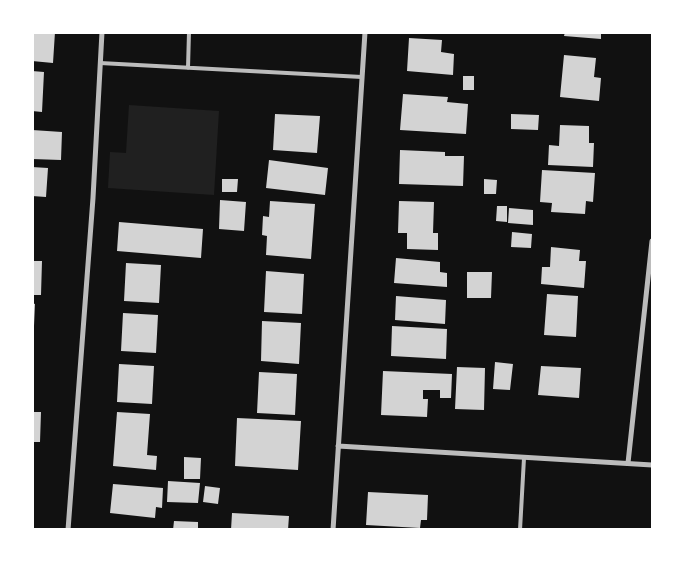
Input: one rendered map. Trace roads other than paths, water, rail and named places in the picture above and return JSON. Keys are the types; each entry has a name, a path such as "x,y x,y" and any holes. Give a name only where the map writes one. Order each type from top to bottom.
{"street":[{"path":"68,530 94,198 102,32"},
{"path":"333,530 365,32"},
{"path":"628,464 652,241"},
{"path":"338,446 652,465"}],"lane":[{"path":"188,68 189,32"},
{"path":"100,63 362,77"},
{"path":"520,530 524,458"}]}
